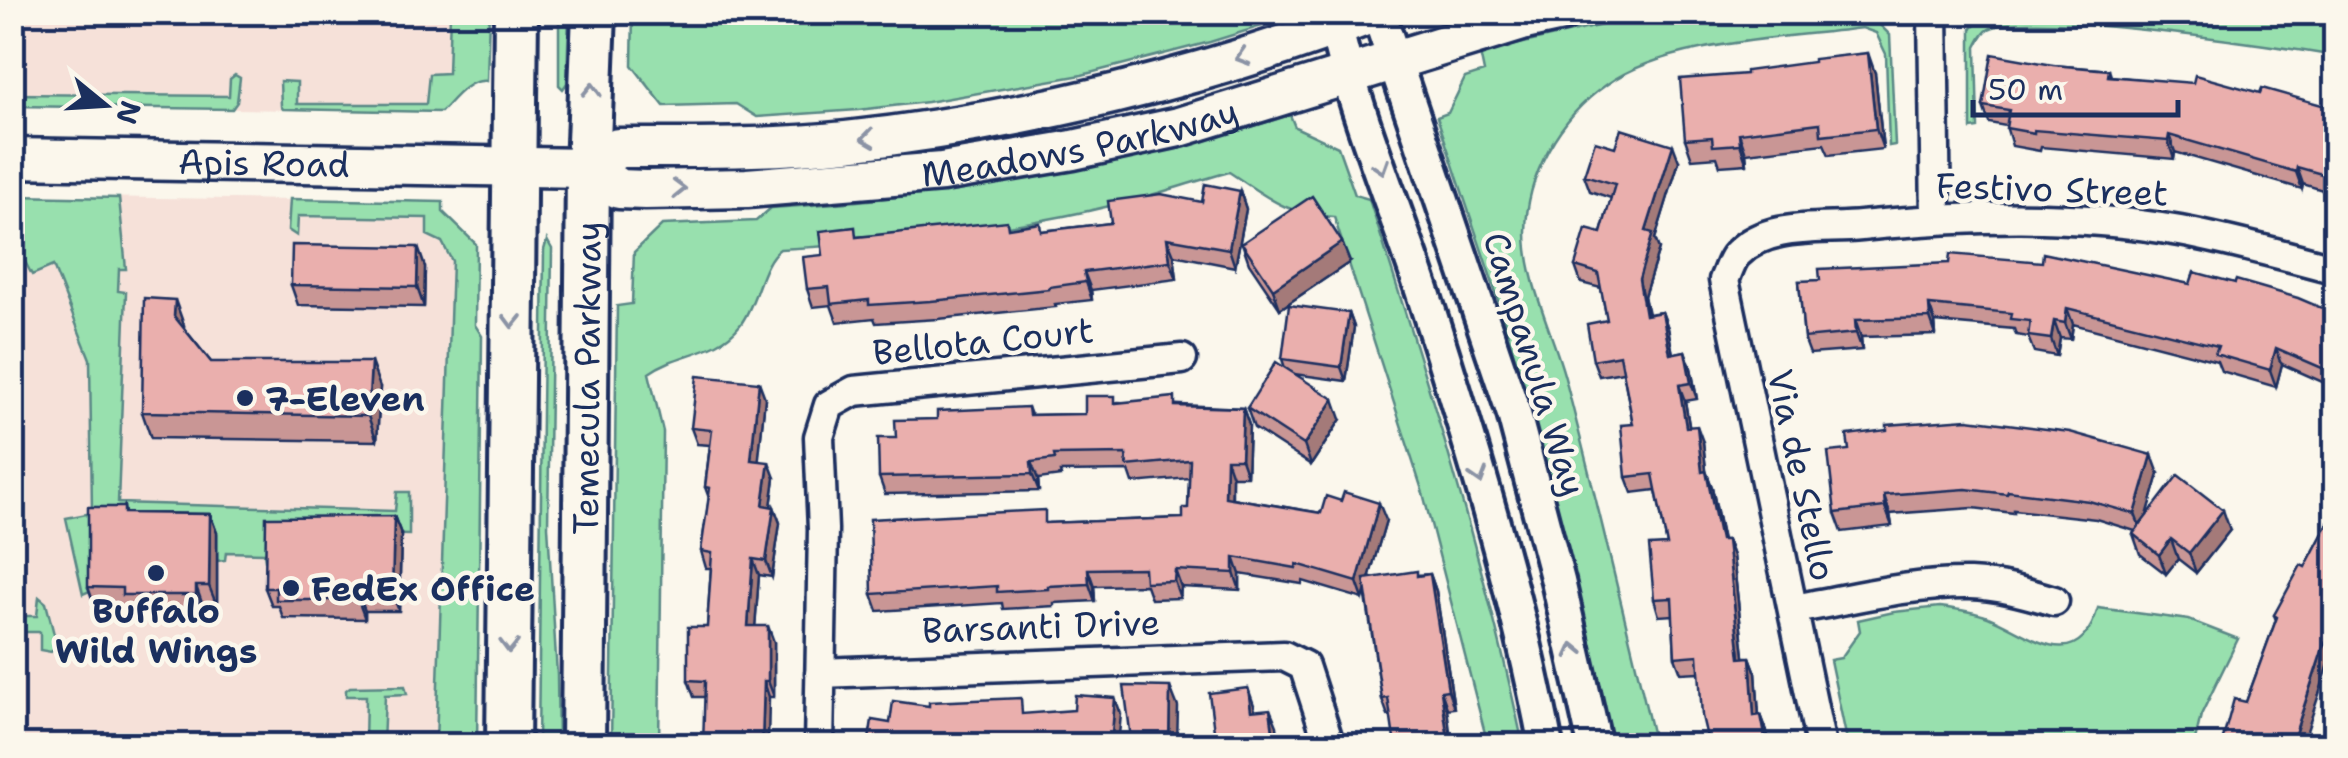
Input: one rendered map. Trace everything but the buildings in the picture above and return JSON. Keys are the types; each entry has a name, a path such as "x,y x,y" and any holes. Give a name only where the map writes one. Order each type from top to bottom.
{"main road":[{"path":"508,746 516,12"},
{"name":"Temecula Parkway","path":"583,746 588,168 594,12"},
{"name":"Meadows Parkway","path":"588,168 618,148 844,142 938,129 1174,77 1334,20 1377,12"},
{"name":"Meadows Parkway","path":"514,166 588,168 619,190 748,188 942,172 1180,127 1525,20 1562,12"},
{"name":"Apis Road","path":"12,158 514,166"}],"street":[{"name":"Campanula Way","path":"1377,12 1514,414 1558,581 1595,746"},
{"path":"1932,12 1936,219"},
{"path":"1334,20 1346,76 1364,116 1492,518 1546,746"},
{"name":"Festivo Street","path":"1762,237 1802,229 1936,219 2026,218 2178,231 2336,269"},
{"name":"Via de Stello","path":"1762,237 1736,254 1724,280 1820,746"},
{"name":"Bellota Court","path":"820,673 823,529 819,438 830,404 854,391 1182,359"},
{"path":"1792,608 1915,588 1971,584 2054,601"},
{"name":"Barsanti Drive","path":"820,673 1284,656 1304,666 1330,746"},
{"path":"819,746 820,673"}],"shaded area":[{"path":"12,13 462,13 441,112 13,106"},
{"path":"13,196 443,202 443,212 476,244 475,325 482,336 477,745 13,746"}],"green space":[{"path":"1276,12 1278,21 1082,75 858,110 757,117 736,104 664,106 632,65 633,13"},
{"path":"1659,12 1868,13 1890,35 1895,145 1889,146 1886,54 1876,33 1862,28 1729,44 1661,59 1606,85 1560,131 1532,189 1526,232 1530,269 1565,378 1655,745 1612,745 1548,470 1493,284 1437,117 1448,113 1465,78 1484,72 1480,53"},
{"path":"1988,12 2335,13 2335,56 2156,31 2012,24 1989,29 1976,47 1978,128 1971,129 1971,29"},
{"path":"450,13 489,13 487,81 467,87 441,112 281,106 280,81 297,82 297,104 426,104 429,74 448,73"},
{"path":"559,13 569,13 567,83 563,89 559,85"},
{"path":"235,75 240,78 237,102 232,109 13,106 13,94 229,96 230,79"},
{"path":"1290,115 1295,127 1338,147 1355,195 1369,199 1472,538 1523,745 1488,745 1423,493 1334,217 1290,209 1229,172 1118,204 1035,222 907,239 780,249 768,263 746,316 731,335 649,373 663,432 659,745 611,746 617,306 632,304 634,252 662,225 756,221 771,208 903,196 1034,177 1163,150"},
{"path":"12,196 119,198 126,269 119,269 118,291 126,292 118,503 395,511 397,492 409,492 409,535 367,534 273,561 265,560 264,553 226,552 225,560 217,561 217,534 83,594 66,518 92,513 90,359 53,266 32,275 13,239"},
{"path":"290,199 443,202 443,212 476,244 475,325 482,336 477,745 436,745 452,261 442,242 427,235 427,218 298,216 297,236 288,230"},
{"path":"547,240 552,249 548,526 558,746 538,745"},
{"path":"39,597 46,603 57,646 51,652 40,650 40,632 13,632 13,616 37,616"},
{"path":"1940,607 1988,617 2050,645 2077,642 2089,630 2098,608 2189,620 2238,639 2201,715 2194,745 1848,745 1830,660 1841,658 1860,631 1858,620"},
{"path":"405,686 407,694 385,695 383,745 365,745 366,696 346,696 346,690"}],"place":[{"name":"7-Eleven","path":"245,398"},
{"name":"Buffalo Wild Wings","path":"156,573"},
{"name":"FedEx Office","path":"291,588"}]}
